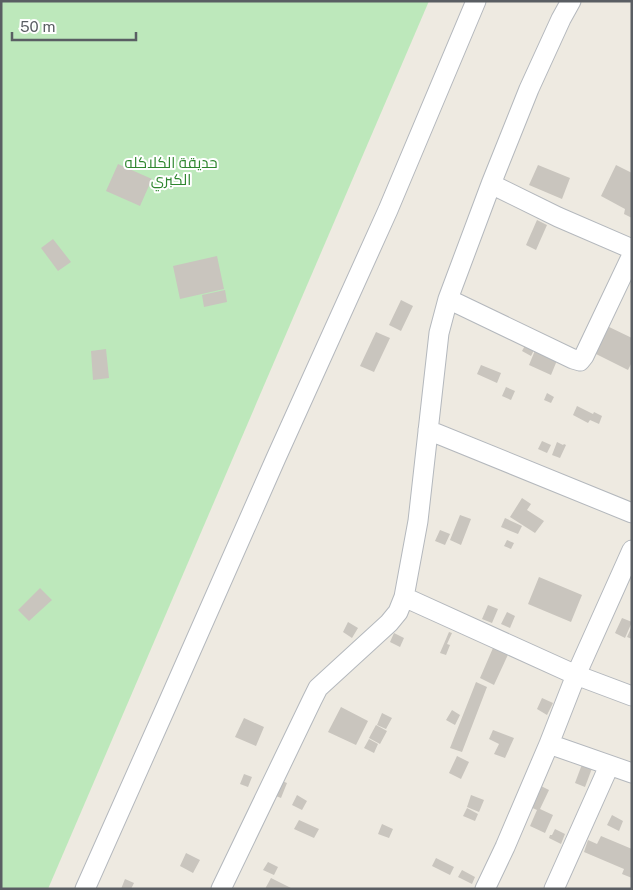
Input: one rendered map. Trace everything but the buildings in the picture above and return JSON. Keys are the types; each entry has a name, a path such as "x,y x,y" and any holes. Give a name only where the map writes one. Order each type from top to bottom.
{"street":[{"path":"85,889 388,210 476,1"},
{"path":"221,889 318,688 389,623 398,612 404,597 418,521 439,333 448,299 529,89 570,1"},
{"path":"491,184 558,217 632,249"},
{"path":"448,299 580,361 632,255"},
{"path":"428,430 632,513"},
{"path":"485,889 549,744 576,675 632,550"},
{"path":"404,597 576,675 632,696"},
{"path":"549,744 632,773"},
{"path":"554,889 609,766"}],"green space":[{"name":"حديقة الكلاكله الكبري","path":"1,1 429,1 48,889 1,889"}]}
